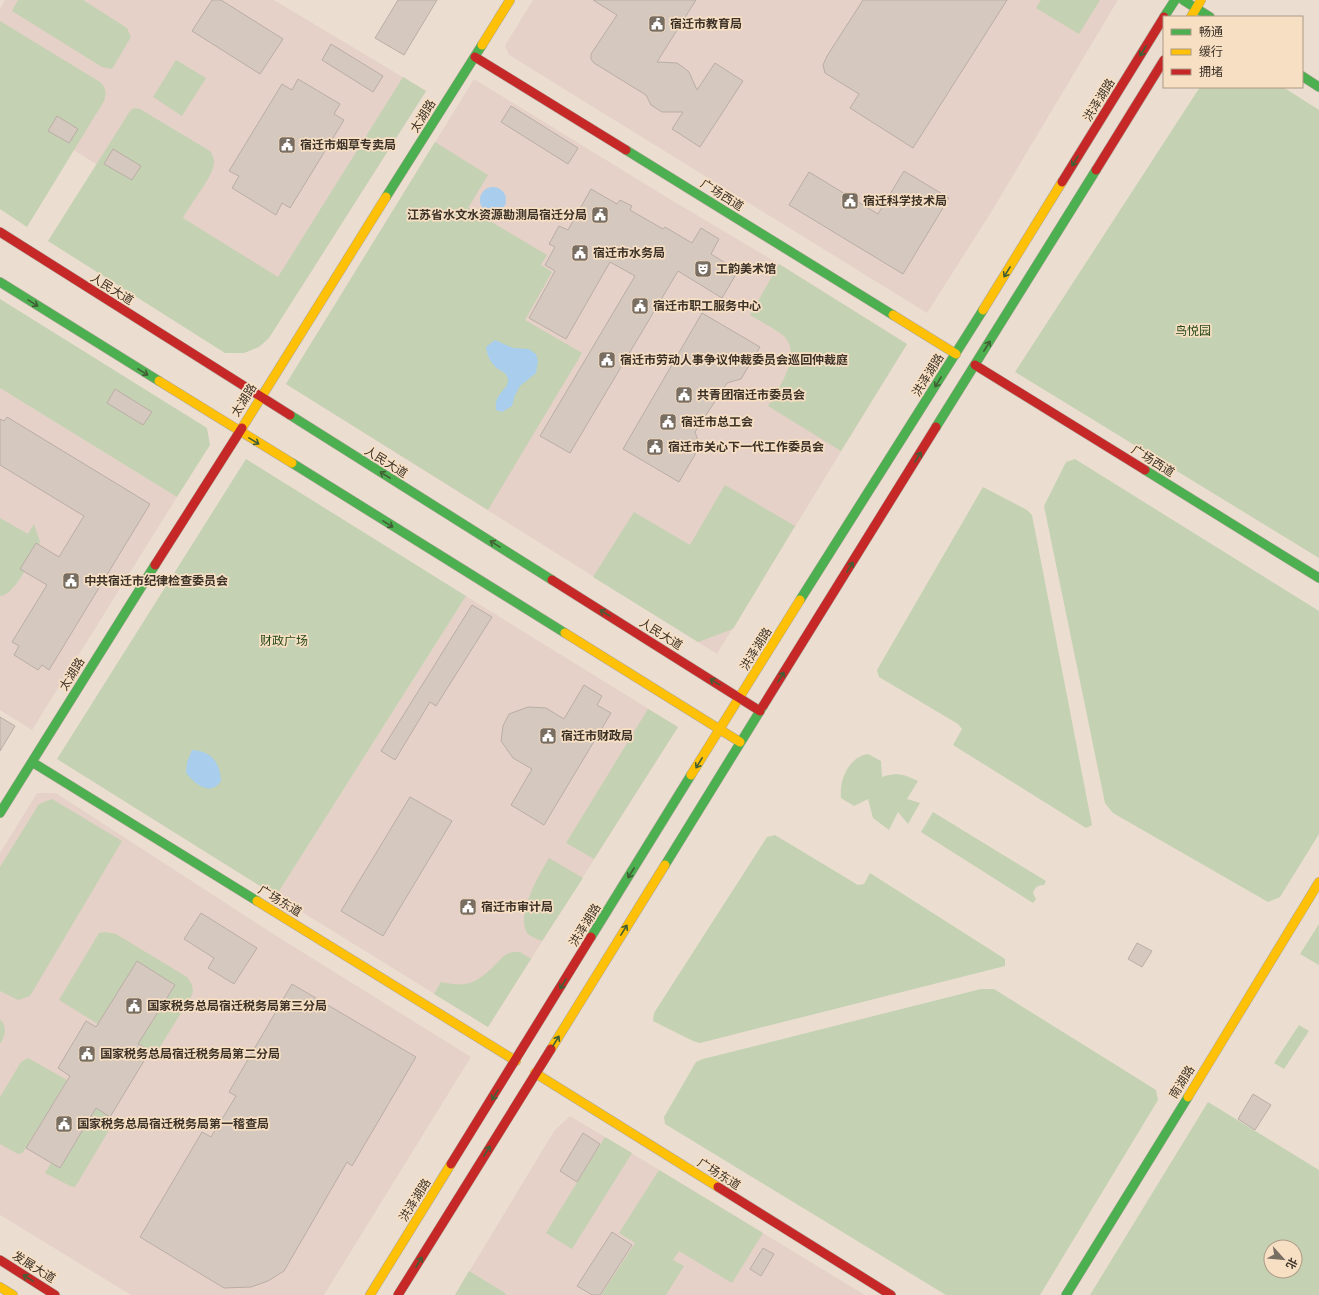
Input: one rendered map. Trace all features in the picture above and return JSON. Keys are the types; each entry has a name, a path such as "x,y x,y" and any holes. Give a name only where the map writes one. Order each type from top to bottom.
{"main road":[{"name":"太湖路","path":"0,813 238,431 510,0"},
{"name":"洪泽湖路","path":"1165,16 1175,0"},
{"path":"1183,0 1199,4 1209,16"},
{"path":"1192,16 1199,4"},
{"name":"洪泽湖路","path":"370,1295 739,698 956,354 1163,19"},
{"name":"广场西道","path":"475,57 956,354"},
{"path":"398,1295 1163,62"},
{"path":"1303,77 1319,87"},
{"name":"人民大道","path":"0,232 760,711"},
{"path":"0,282 740,742"},
{"name":"广场西道","path":"975,365 1319,578"},
{"name":"广场东道","path":"32,762 516,1061"},
{"name":"南湖路","path":"1066,1295 1319,882"},
{"name":"广场东道","path":"535,1074 891,1295"},
{"name":"发展大道","path":"0,1260 55,1295"},
{"path":"0,1287 13,1295"}],"shaded area":[{"path":"5,0 274,0 426,91 299,291 0,104 0,9"},
{"path":"533,0 1118,0 990,214 927,313 509,55 505,46"},
{"path":"474,79 779,264 907,344 717,654 286,384"},
{"path":"0,388 177,497 32,730 0,710"},
{"path":"466,596 678,727 488,1027 276,896"},
{"path":"37,793 56,793 275,935 471,1057 324,1295 131,1295 0,1215 0,853"},
{"path":"570,1116 865,1295 455,1295 554,1131"}],"green space":[{"path":"18,0 83,0 127,28 131,37 112,69 102,67 12,11"},
{"path":"1041,0 1100,0 1079,34 1036,8"},
{"path":"0,21 100,82 104,86 105,90 104,101 27,227 0,209"},
{"path":"176,60 206,78 182,116 153,97"},
{"path":"403,77 426,91 269,338 259,347 244,353 225,353 48,241 130,111 134,108 140,109 210,151 214,159 213,169 210,176 183,218 278,277"},
{"name":"鸟悦园","path":"1199,88 1285,88 1319,110 1319,558 1015,372"},
{"name":"宿迁市水务局","path":"435,142 488,175 468,208 547,255 541,265 552,272 525,320 582,353 488,510 286,384"},
{"path":"779,264 907,344 841,451 768,406 787,372 791,353 789,344 784,336 750,315"},
{"path":"0,299 207,428 210,445 177,497 0,388"},
{"name":"财政广场","path":"246,459 466,596 276,896 57,759"},
{"path":"1075,459 1319,611 1319,834 1280,897 1268,902 1113,813 1105,803 1044,506 1066,462"},
{"path":"725,485 795,526 733,629 698,642 593,577 634,512 690,545"},
{"path":"983,487 1027,510 1032,515 1092,825 1086,828 953,745 962,729 958,724 879,677 877,670"},
{"path":"0,518 28,534 34,524 40,542 18,582 6,594 0,596"},
{"path":"648,709 678,727 594,859 566,843"},
{"path":"868,754 881,761 882,777 900,774 918,781 907,799 920,803 908,824 898,812 889,830 873,818 868,799 854,806 841,798 842,784 847,770 855,759"},
{"path":"52,799 122,841 30,996 18,1000 0,991 0,867 39,804"},
{"path":"933,812 1046,881 1044,885 1038,886 1035,889 1033,893 1036,899 1033,903 921,832"},
{"path":"775,835 858,885 864,884 870,873 1005,959 1005,966 700,1043 653,1021 654,1013 767,837"},
{"path":"549,858 583,878 542,941 528,934 524,917 530,895"},
{"path":"1319,924 1319,965 1300,954"},
{"path":"105,932 116,934 187,977 191,983 193,988 192,995 155,1055 138,1044 175,985 137,961 98,1024 59,1000 99,933"},
{"path":"513,952 520,952 531,959 488,1027 434,994 441,982 450,984 465,984 477,980 504,956"},
{"path":"981,989 994,989 1156,1090 1158,1100 1040,1295 946,1295 665,1124 664,1117 696,1062 703,1059"},
{"path":"0,1019 3,1022 5,1032 0,1044"},
{"path":"1299,1025 1309,1031 1284,1069 1274,1063"},
{"path":"28,1058 67,1080 26,1148 22,1153 18,1154 0,1144 0,1097 21,1062"},
{"path":"1208,1102 1319,1170 1319,1295 1090,1295"},
{"path":"96,1108 115,1120 77,1184 74,1187 70,1186 45,1173 51,1163 60,1168"},
{"path":"605,1137 632,1153 572,1249 546,1233"},
{"path":"659,1170 763,1233 732,1283 679,1251 673,1260 684,1266 666,1295 601,1295 635,1243 619,1233"},
{"path":"469,1271 505,1293 506,1295 455,1295"}],"water":[{"path":"493,187 502,191 506,200 502,209 493,213 484,209 480,200 484,191"},
{"path":"495,340 513,348 529,349 536,354 538,361 536,373 520,386 515,395 512,406 502,412 496,410 496,404 499,395 508,383 508,379 507,376 492,362 488,356 486,347"},
{"path":"192,750 205,753 214,759 219,769 221,781 217,786 207,788 198,785 186,773 187,762"}],"building":[{"path":"212,0 221,0 283,39 260,74 192,31"},
{"path":"398,0 437,0 404,55 375,38"},
{"path":"593,0 696,0 657,62 677,63 683,67 689,72 697,90 715,63 743,81 700,147 672,129 683,112 662,112 651,105 646,95 594,63 591,59 591,54 617,15"},
{"path":"863,0 1007,0 913,148 850,108 859,94 825,73 823,65 827,56"},
{"path":"331,44 383,76 373,92 322,60"},
{"name":"宿迁市烟草专卖局","path":"298,79 340,104 334,114 344,120 290,208 282,203 276,215 232,188 239,176 229,171 282,84 292,90"},
{"path":"511,106 578,148 568,164 501,122"},
{"path":"57,116 78,129 69,143 48,131"},
{"path":"113,149 141,166 132,180 104,164"},
{"path":"904,171 949,198 903,274 789,205 809,172 878,214"},
{"path":"591,189 617,204 620,200 632,206 630,210 663,229 665,227 692,243 701,228 719,239 711,254 738,271 722,298 678,271 570,453 540,436 635,276 610,262 566,339 529,318 555,271 545,265 555,247 549,244 559,226 568,230"},
{"path":"702,313 760,347 741,379 727,383 695,432 700,446 679,482 623,449"},
{"path":"115,389 152,412 143,425 107,403"},
{"path":"7,417 150,504 49,670 42,665 38,670 14,655 19,646 12,642 47,585 20,569 36,543 59,557 84,516 0,465 0,419 4,421"},
{"path":"472,605 492,617 436,706 430,702 395,760 381,751"},
{"path":"584,685 602,696 597,705 611,713 544,825 511,805 532,769 513,758 501,741 503,726 509,714 528,707 546,708 564,719"},
{"path":"0,717 15,726 0,751"},
{"path":"410,797 452,821 383,936 341,911"},
{"path":"201,913 257,948 234,984 208,968 214,958 184,939"},
{"path":"1137,943 1152,951 1142,967 1128,959"},
{"path":"137,961 175,985 138,1044 150,1051 110,1117 96,1108 60,1168 26,1148 70,1076 58,1068 86,1021 96,1027"},
{"path":"292,984 416,1057 352,1166 347,1162 284,1271 268,1281 251,1287 224,1288 140,1237 202,1132 211,1137 236,1096 229,1092"},
{"path":"1253,1094 1271,1105 1255,1130 1238,1119"},
{"path":"583,1133 600,1144 577,1182 560,1171"},
{"path":"612,1232 632,1245 600,1295 592,1295 577,1286"},
{"path":"763,1248 774,1254 761,1276 750,1269"}],"traffic: fast":[{"path":"1165,16 1175,0"},
{"path":"1183,0 1208,16"},
{"path":"386,197 482,45"},
{"path":"1303,77 1319,87"},
{"path":"626,150 893,315"},
{"path":"936,427 1096,170"},
{"path":"0,282 159,381"},
{"path":"800,600 983,310"},
{"path":"290,415 552,580"},
{"path":"292,463 565,633"},
{"path":"1145,470 1319,578"},
{"path":"0,813 155,565"},
{"path":"665,865 763,706"},
{"path":"32,762 257,901"},
{"path":"591,937 691,775"},
{"path":"1066,1295 1188,1097"}],"traffic: slow":[{"path":"482,45 510,0"},
{"path":"1192,16 1201,0"},
{"path":"983,310 1062,182"},
{"path":"242,428 386,197"},
{"path":"893,315 956,354"},
{"path":"159,381 292,463"},
{"path":"691,775 800,600"},
{"path":"565,633 740,742"},
{"path":"551,1049 665,865"},
{"path":"1188,1097 1319,882"},
{"path":"257,901 516,1061"},
{"path":"535,1073 718,1187"},
{"path":"370,1295 451,1164"},
{"path":"0,1287 13,1295"}],"traffic: jam":[{"path":"1062,182 1163,19"},
{"path":"475,57 626,150"},
{"path":"1096,170 1163,62"},
{"path":"0,232 290,415"},
{"path":"975,365 1145,470"},
{"path":"763,706 936,427"},
{"path":"155,565 242,428"},
{"path":"552,580 760,711"},
{"path":"451,1164 591,937"},
{"path":"398,1295 551,1049"},
{"path":"718,1187 891,1295"},
{"path":"0,1260 55,1295"}],"place":[{"name":"宿迁市教育局","path":"657,24"},
{"name":"宿迁市烟草专卖局","path":"287,145"},
{"name":"宿迁科学技术局","path":"850,201"},
{"name":"江苏省水文水资源勘测局宿迁分局","path":"600,215"},
{"name":"宿迁市水务局","path":"580,253"},
{"name":"工韵美术馆","path":"703,269"},
{"name":"宿迁市职工服务中心","path":"640,306"},
{"name":"宿迁市劳动人事争议仲裁委员会巡回仲裁庭","path":"607,360"},
{"name":"共青团宿迁市委员会","path":"684,395"},
{"name":"宿迁市总工会","path":"668,422"},
{"name":"宿迁市关心下一代工作委员会","path":"655,447"},
{"name":"中共宿迁市纪律检查委员会","path":"71,581"},
{"name":"宿迁市财政局","path":"548,736"},
{"name":"宿迁市审计局","path":"468,907"},
{"name":"国家税务总局宿迁税务局第三分局","path":"134,1006"},
{"name":"国家税务总局宿迁税务局第二分局","path":"87,1054"},
{"name":"国家税务总局宿迁税务局第一稽查局","path":"64,1124"}]}
